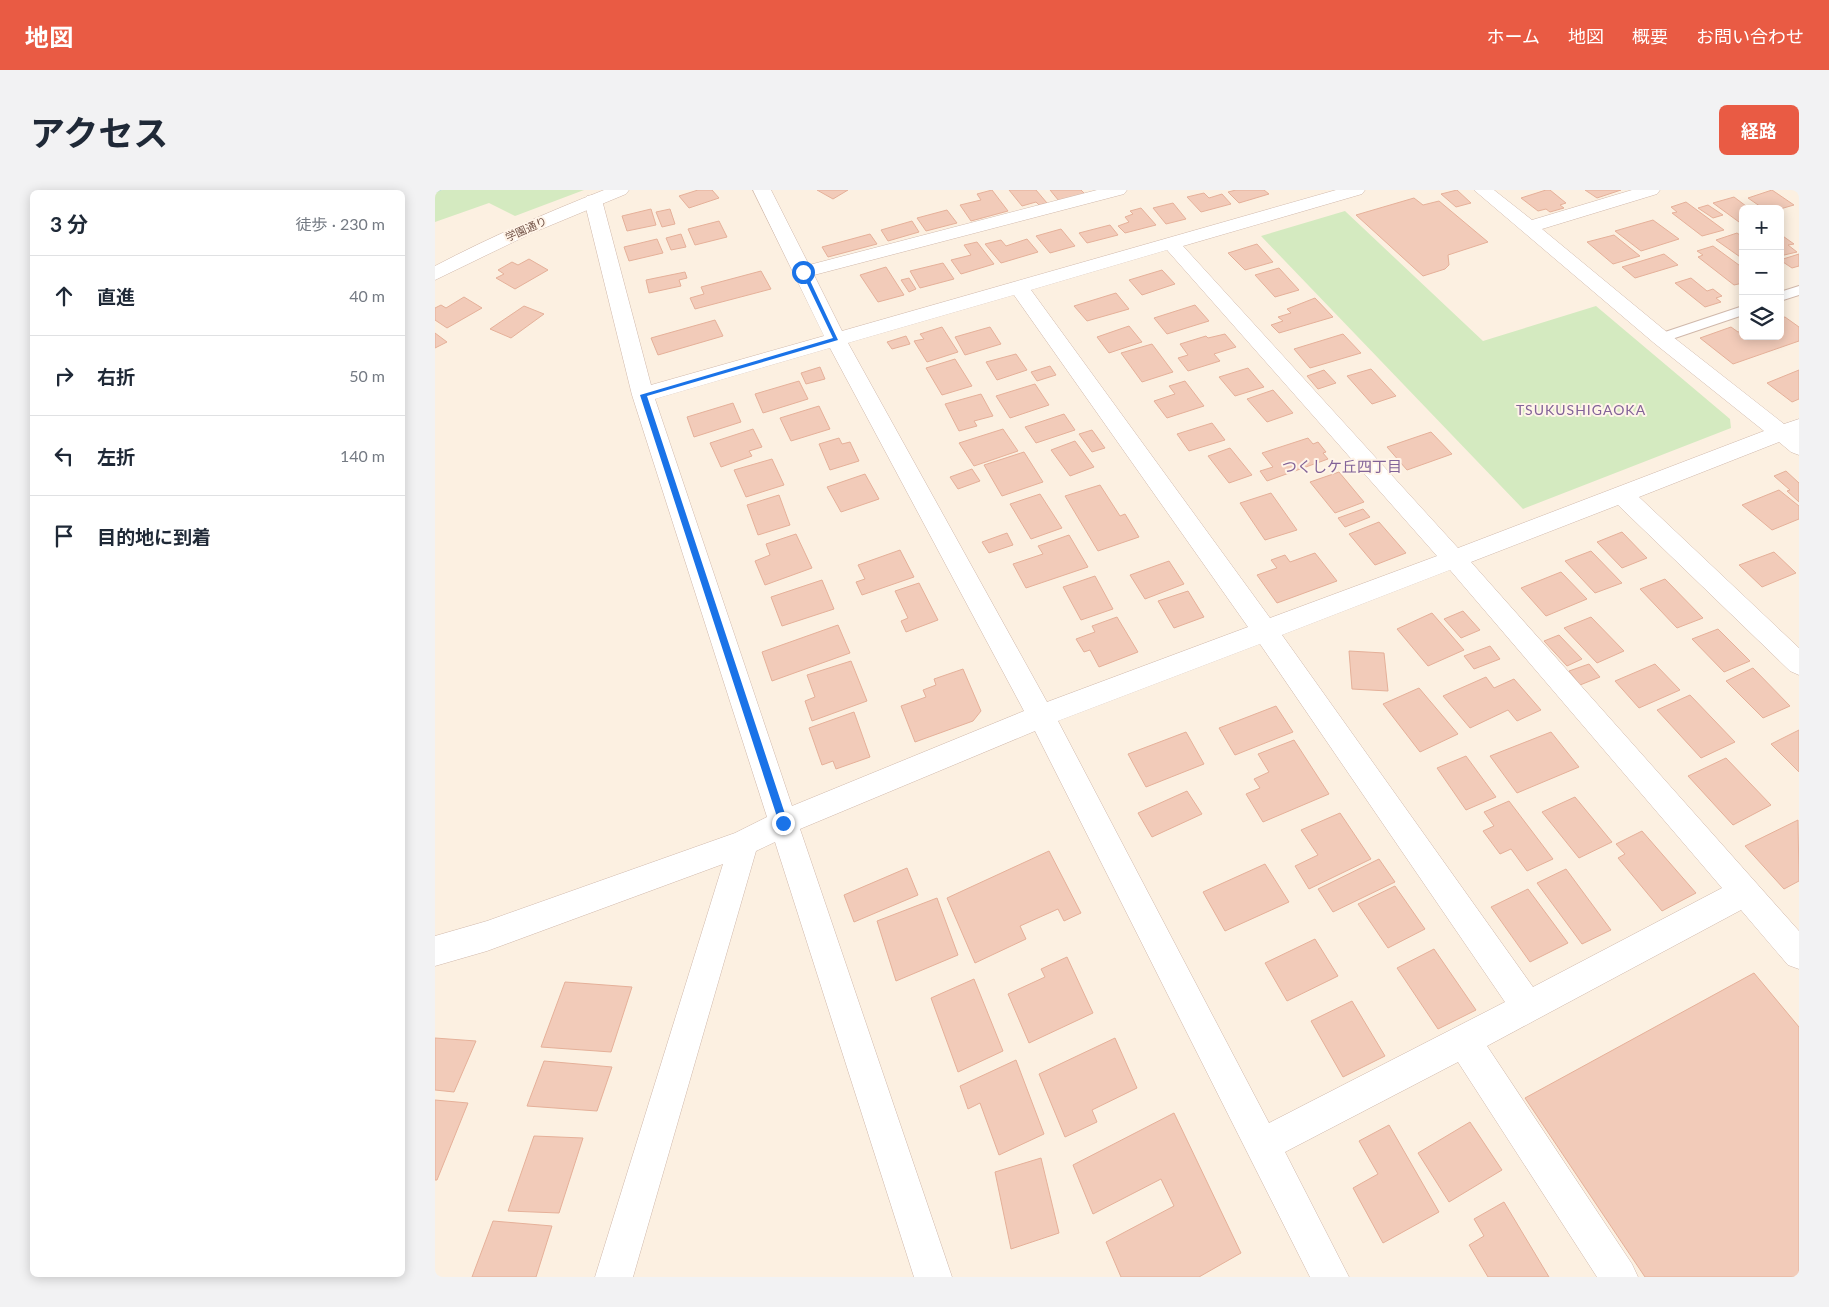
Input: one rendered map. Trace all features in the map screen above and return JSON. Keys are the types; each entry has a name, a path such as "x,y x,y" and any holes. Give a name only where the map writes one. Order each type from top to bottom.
{"street":[{"name":"学園通り","path":"435,274 531,226 620,190"},
{"path":"762,190 836,339 1041,716 1330,1277"},
{"path":"803,272 1118,190"},
{"path":"643,395 1356,190"},
{"path":"1483,190 1529,226 1661,338 1790,429 1799,447"},
{"path":"1529,226 1651,190"},
{"path":"593,200 643,395 933,1277"},
{"path":"1171,244 1454,559 1799,954"},
{"path":"1019,287 1265,631 1527,1006"},
{"path":"435,951 487,936 744,843 783,823 1041,716 1622,496 1790,429"},
{"path":"1622,496 1799,664"},
{"path":"614,1277 744,843"},
{"path":"1262,1145 1464,1041 1744,892"},
{"path":"1464,1041 1619,1277"}],"lane":[{"path":"1784,296 1799,290"},
{"path":"1661,338 1739,311"}],"green space":[{"path":"435,190 584,190 515,216 489,203 435,222"},
{"path":"1345,211 1483,341 1596,306 1730,419 1731,428 1523,509 1261,236"}],"building":[{"path":"698,190 712,190 719,198 689,208 679,196"},
{"path":"817,190 848,190 833,199"},
{"path":"992,190 1008,211 971,221 960,205 981,200 977,194"},
{"path":"1009,190 1036,190 1047,203 1039,205 1036,202 1022,206"},
{"path":"1050,190 1081,190 1085,194 1059,201"},
{"path":"1236,190 1264,190 1269,194 1239,203 1228,192"},
{"path":"1457,190 1471,203 1456,207 1441,194"},
{"path":"1550,190 1566,203 1560,205 1564,208 1550,212 1546,209 1538,211 1521,198"},
{"path":"1585,190 1621,190 1597,198"},
{"path":"1772,190 1794,205 1784,208 1784,205 1758,205 1748,198"},
{"path":"1204,193 1209,198 1222,194 1231,204 1201,212 1187,197"},
{"path":"1734,197 1745,205 1739,205 1739,222 1713,203"},
{"path":"1414,198 1423,205 1439,201 1488,242 1448,255 1449,265 1445,269 1423,276 1356,215"},
{"path":"1686,202 1724,230 1702,236 1672,213 1677,212 1671,207"},
{"path":"1173,203 1186,219 1166,224 1153,208"},
{"path":"1708,205 1723,215 1713,218 1698,208"},
{"path":"1141,208 1156,225 1125,233 1118,226 1129,222 1125,217 1133,214 1130,211"},
{"path":"651,209 656,225 627,231 622,216"},
{"path":"670,209 675,224 662,227 656,212"},
{"path":"947,210 957,223 926,231 917,218"},
{"path":"1653,220 1679,239 1641,251 1615,231"},
{"path":"719,221 727,237 695,245 688,229"},
{"path":"912,221 919,232 888,241 881,230"},
{"path":"1110,225 1118,235 1087,243 1079,233"},
{"path":"1061,229 1075,246 1050,253 1036,236"},
{"path":"1737,233 1739,234 1739,256 1716,240"},
{"path":"681,234 686,247 671,250 666,238"},
{"path":"870,234 877,244 828,257 822,247"},
{"path":"1614,235 1640,256 1613,264 1587,242"},
{"path":"1784,237 1794,244 1788,245 1797,252 1784,255"},
{"path":"657,239 663,253 629,261 624,247"},
{"path":"1027,239 1038,252 1001,263 985,244 1001,240 1006,246"},
{"path":"977,242 994,264 961,274 951,260 971,255 964,245"},
{"path":"1257,244 1273,262 1245,270 1228,253"},
{"path":"1713,246 1739,265 1739,284 1734,285 1698,257 1703,255 1697,251"},
{"path":"1664,254 1678,265 1635,278 1622,267"},
{"path":"1799,254 1799,266 1792,268 1784,263 1784,259"},
{"path":"529,259 548,270 515,289 496,278 504,274 498,270 512,262 518,265"},
{"path":"943,263 954,279 920,288 910,271"},
{"path":"886,267 904,295 878,302 860,275"},
{"path":"1279,268 1299,290 1275,297 1255,275"},
{"path":"1162,270 1175,284 1142,295 1129,280"},
{"path":"761,271 771,289 695,309 690,298 704,294 701,287"},
{"path":"685,272 687,278 679,280 681,286 649,293 646,280"},
{"path":"909,278 916,289 909,292 901,280"},
{"path":"1691,278 1707,291 1713,289 1722,296 1716,298 1721,302 1705,307 1675,283"},
{"path":"1116,293 1129,309 1087,321 1074,306"},
{"path":"464,297 482,308 447,328 435,320 435,308 441,305 446,308"},
{"path":"1315,298 1333,317 1279,333 1271,325 1283,321 1278,317 1291,313 1287,309"},
{"path":"1195,305 1209,321 1167,334 1154,318"},
{"path":"524,306 544,314 511,338 490,329"},
{"path":"1784,317 1799,327 1799,341 1733,364 1700,338 1731,327 1739,332 1739,340 1784,340"},
{"path":"715,320 723,336 658,355 651,338"},
{"path":"1129,326 1142,342 1109,353 1097,337"},
{"path":"942,327 958,352 927,362 914,341 924,339 920,334"},
{"path":"990,327 1001,344 965,355 955,337"},
{"path":"435,333 447,342 435,348"},
{"path":"1225,334 1236,347 1214,354 1220,361 1188,371 1178,358 1188,355 1180,344 1206,336 1208,338"},
{"path":"1343,334 1361,353 1310,368 1294,349"},
{"path":"906,336 910,344 892,349 887,342"},
{"path":"1152,344 1173,372 1142,382 1121,353"},
{"path":"1016,354 1027,370 997,380 986,362"},
{"path":"955,359 972,386 942,395 926,368"},
{"path":"1050,366 1056,375 1037,381 1031,372"},
{"path":"820,367 825,379 806,384 801,373"},
{"path":"1248,368 1264,387 1235,396 1219,377"},
{"path":"1371,369 1396,396 1372,404 1347,376"},
{"path":"1324,370 1336,383 1318,389 1307,376"},
{"path":"1799,370 1799,399 1792,402 1767,383"},
{"path":"799,381 808,399 763,413 755,394"},
{"path":"1185,381 1204,406 1167,418 1154,401 1175,394 1169,386"},
{"path":"1035,384 1049,405 1010,418 996,396"},
{"path":"1273,390 1293,413 1267,422 1247,399"},
{"path":"981,394 993,416 974,421 977,426 959,431 945,404"},
{"path":"733,403 741,422 694,437 687,417"},
{"path":"819,406 830,429 791,441 780,418"},
{"path":"1064,414 1075,430 1036,443 1025,427"},
{"path":"1212,423 1225,440 1189,451 1177,434"},
{"path":"753,429 762,447 749,451 752,456 721,467 710,443"},
{"path":"1003,429 1018,451 974,466 959,443"},
{"path":"1092,430 1105,448 1092,452 1079,434"},
{"path":"1431,432 1452,454 1407,470 1387,447"},
{"path":"839,438 842,444 850,442 859,461 830,470 819,444"},
{"path":"1308,438 1313,444 1318,442 1326,452 1323,453 1328,459 1267,481 1260,471 1273,467 1262,453"},
{"path":"1075,441 1094,467 1070,476 1051,450"},
{"path":"1230,448 1252,475 1229,483 1208,456"},
{"path":"1024,452 1043,482 1002,496 984,465"},
{"path":"772,459 784,485 746,497 734,470"},
{"path":"972,469 980,481 958,489 950,477"},
{"path":"1786,471 1799,483 1799,502 1787,491 1790,490 1774,476"},
{"path":"1339,472 1364,502 1335,513 1310,482"},
{"path":"865,474 879,499 841,512 827,487"},
{"path":"1100,485 1120,516 1125,514 1139,537 1098,551 1065,496"},
{"path":"1779,490 1799,506 1799,519 1772,530 1742,505"},
{"path":"1271,493 1297,530 1265,540 1240,503"},
{"path":"1040,494 1062,528 1031,539 1010,504"},
{"path":"779,495 790,525 758,535 747,505"},
{"path":"1363,509 1370,517 1345,527 1338,518"},
{"path":"1379,522 1406,553 1375,565 1349,534"},
{"path":"1622,532 1647,558 1622,568 1597,542"},
{"path":"1007,533 1013,545 989,553 982,542"},
{"path":"796,534 812,568 765,585 755,561 770,555 766,544"},
{"path":"1069,535 1088,567 1026,588 1013,564 1043,554 1038,546"},
{"path":"900,550 914,577 862,595 856,582 865,579 858,565"},
{"path":"1591,551 1622,583 1595,593 1565,561"},
{"path":"1774,552 1796,573 1762,587 1739,565"},
{"path":"1315,553 1337,581 1277,603 1257,575 1277,568 1271,560 1285,555 1290,562"},
{"path":"1169,561 1184,584 1145,599 1130,575"},
{"path":"1561,572 1587,599 1546,616 1521,588"},
{"path":"1095,576 1113,609 1081,620 1063,587"},
{"path":"1665,579 1703,618 1677,628 1640,589"},
{"path":"822,580 834,609 782,626 771,597"},
{"path":"919,583 938,620 906,632 901,621 908,618 895,591"},
{"path":"1188,591 1204,617 1174,628 1158,601"},
{"path":"1463,611 1480,630 1461,638 1444,619"},
{"path":"1432,613 1464,650 1428,666 1397,629"},
{"path":"1117,617 1138,652 1099,667 1090,650 1084,652 1076,639 1095,632 1092,626"},
{"path":"1591,617 1624,651 1597,663 1564,628"},
{"path":"838,625 850,653 772,681 762,652"},
{"path":"1718,629 1750,661 1724,672 1692,639"},
{"path":"1559,635 1582,659 1567,666 1544,641"},
{"path":"1490,646 1500,659 1474,669 1464,656"},
{"path":"1349,651 1384,653 1388,691 1352,689"},
{"path":"851,661 867,701 812,721 805,701 815,697 807,675"},
{"path":"1589,664 1600,677 1580,685 1569,671"},
{"path":"1655,664 1680,690 1639,708 1615,681"},
{"path":"1753,668 1790,706 1763,718 1726,681"},
{"path":"963,669 981,711 973,721 915,742 901,706 926,697 923,690 936,685 934,679"},
{"path":"1486,677 1494,688 1514,679 1541,710 1517,721 1508,710 1470,728 1443,696"},
{"path":"1419,688 1458,734 1420,752 1383,704"},
{"path":"1690,695 1735,742 1701,758 1657,710"},
{"path":"1276,706 1293,732 1235,755 1219,728"},
{"path":"854,712 870,757 836,769 833,761 822,765 809,728"},
{"path":"1799,730 1799,772 1771,744"},
{"path":"1186,732 1204,764 1146,787 1128,754"},
{"path":"1551,732 1579,767 1517,793 1490,756"},
{"path":"1294,740 1329,794 1263,822 1246,794 1260,788 1254,779 1269,772 1258,754"},
{"path":"1466,756 1496,797 1466,810 1437,768"},
{"path":"1726,758 1771,805 1733,825 1688,776"},
{"path":"1187,791 1202,814 1152,837 1138,813"},
{"path":"1575,797 1612,842 1579,858 1542,812"},
{"path":"1509,801 1553,859 1527,871 1511,849 1500,854 1483,831 1494,826 1484,812"},
{"path":"1340,813 1371,859 1309,889 1295,866 1318,855 1301,830"},
{"path":"1798,820 1799,881 1784,889 1745,846"},
{"path":"1642,831 1696,893 1662,911 1618,858 1625,854 1616,844"},
{"path":"1049,851 1081,913 1064,921 1058,909 1020,926 1026,939 975,963 947,898"},
{"path":"1379,859 1395,882 1333,912 1318,889"},
{"path":"1265,864 1289,902 1225,931 1203,892"},
{"path":"907,868 918,895 854,922 844,895"},
{"path":"1566,869 1611,930 1582,944 1537,883"},
{"path":"1395,886 1425,929 1388,948 1358,904"},
{"path":"1528,889 1568,943 1530,962 1491,907"},
{"path":"937,898 958,955 896,981 877,921"},
{"path":"1315,939 1338,976 1287,1001 1265,963"},
{"path":"1434,949 1476,1010 1438,1029 1397,968"},
{"path":"1067,957 1093,1013 1029,1043 1008,994 1045,977 1041,969"},
{"path":"1754,973 1799,1027 1799,1277 1645,1277 1525,1098"},
{"path":"974,979 1003,1051 958,1072 931,998"},
{"path":"565,982 632,987 611,1052 541,1047"},
{"path":"1352,1001 1385,1056 1343,1077 1311,1021"},
{"path":"435,1038 476,1041 454,1092 435,1090"},
{"path":"1115,1038 1137,1088 1092,1110 1097,1122 1065,1137 1039,1074"},
{"path":"1016,1060 1044,1134 999,1155 980,1103 968,1109 960,1086"},
{"path":"544,1061 612,1067 597,1111 527,1106"},
{"path":"435,1100 468,1103 437,1180 435,1180"},
{"path":"1174,1113 1241,1253 1199,1277 1121,1277 1106,1242 1174,1206 1161,1179 1093,1214 1073,1165"},
{"path":"1470,1122 1502,1170 1449,1202 1418,1153"},
{"path":"1389,1125 1439,1212 1383,1243 1353,1188 1378,1174 1359,1141"},
{"path":"534,1136 583,1138 559,1213 508,1211"},
{"path":"1041,1158 1059,1233 1011,1249 995,1172"},
{"path":"1504,1202 1549,1277 1488,1277 1469,1245 1484,1236 1474,1219"},
{"path":"493,1221 552,1226 536,1277 472,1277"}],"waterway":[{"path":"435,191 439,190"}],"district":[{"name":"TSUKUSHIGAOKA","path":"1581,410"},
{"name":"つくしケ丘四丁目","path":"1342,467"}],"route":[{"path":"783,823 643,395 836,339 803,272"}]}
